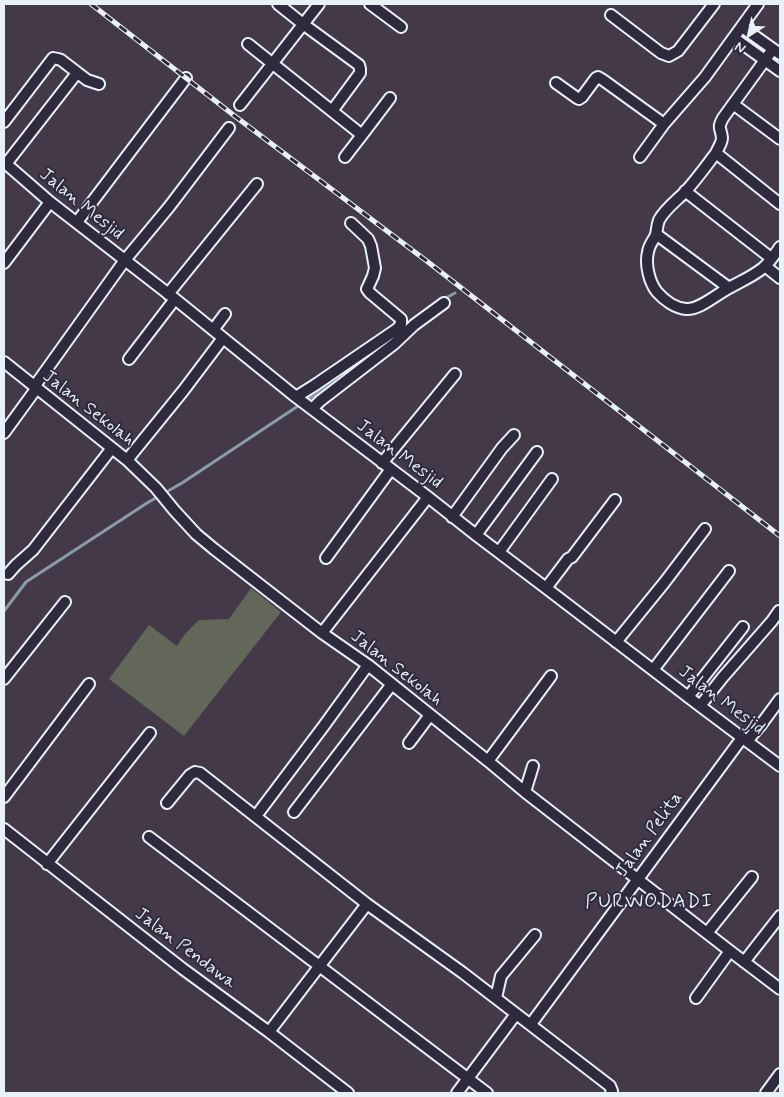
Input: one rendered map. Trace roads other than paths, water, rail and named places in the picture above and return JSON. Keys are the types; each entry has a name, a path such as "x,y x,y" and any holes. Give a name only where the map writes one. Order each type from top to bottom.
{"street":[{"path":"278,4 359,65 360,73 332,110"},
{"path":"240,105 319,4"},
{"path":"370,4 401,27"},
{"path":"611,15 661,53 669,56 678,51 714,4"},
{"path":"640,157 664,124 705,76 758,4"},
{"path":"742,27 778,52 765,59 723,118 719,125 722,137 716,153 664,213 656,227 656,234 650,244 647,261 648,269 654,287 663,298 676,306 692,309 748,278 768,262 780,247"},
{"path":"734,38 780,70"},
{"path":"248,44 362,135"},
{"path":"4,122 53,58 58,58 87,80 99,84"},
{"path":"5,163 77,73"},
{"path":"77,222 186,78"},
{"path":"556,83 579,98 598,78 664,124"},
{"path":"345,157 390,98"},
{"path":"734,104 780,139"},
{"path":"4,433 125,260 169,207 229,128"},
{"path":"716,153 780,204"},
{"name":"Jalan Mesjid","path":"5,163 50,202 172,296 298,398 476,536 780,765"},
{"path":"129,359 172,296 257,184"},
{"path":"685,191 768,262 780,278"},
{"path":"4,263 50,202"},
{"path":"298,398 385,338 402,324 402,319 367,289 375,268 371,246 368,239 351,222"},
{"path":"656,234 729,288"},
{"path":"311,407 444,303"},
{"path":"213,330 225,314"},
{"path":"127,460 223,338"},
{"name":"Jalan Sekolah","path":"4,362 127,460 156,488 196,534 322,633 368,664 525,792 780,989"},
{"path":"326,558 387,466 455,374"},
{"path":"452,517 502,448 514,435"},
{"path":"8,574 32,550 112,448"},
{"path":"476,536 537,452"},
{"path":"499,552 552,479"},
{"path":"322,633 428,497"},
{"path":"546,588 615,500"},
{"path":"616,642 705,529"},
{"path":"653,670 729,571"},
{"path":"4,679 65,602"},
{"path":"700,706 779,611"},
{"path":"688,697 743,627"},
{"path":"256,816 368,664"},
{"path":"488,760 551,676"},
{"path":"4,797 89,684"},
{"path":"294,812 392,684"},
{"name":"Jalan Pelita","path":"531,1024 692,805 744,739 760,726 780,699"},
{"path":"409,743 430,715"},
{"path":"47,864 150,732"},
{"path":"525,792 532,766"},
{"path":"167,803 190,775 195,772 200,773 367,904 531,1024 610,1086 612,1093"},
{"name":"Jalan Pendawa","path":"4,829 47,864 348,1093"},
{"path":"149,837 487,1093"},
{"path":"707,933 752,877"},
{"path":"269,1032 367,904"},
{"path":"744,962 780,916"},
{"path":"496,998 501,976 535,935"},
{"path":"696,998 730,951"},
{"path":"457,1093 516,1014"},
{"path":"766,1093 780,1074"}],"waterway":[{"path":"442,300 455,293"},
{"path":"306,401 353,370"},
{"path":"4,611 26,582 147,503 182,483 301,404"}],"railway":[{"path":"91,4 236,117 428,262 780,536"}],"district":[{"name":"PURWODADI","path":"649,903"}]}
